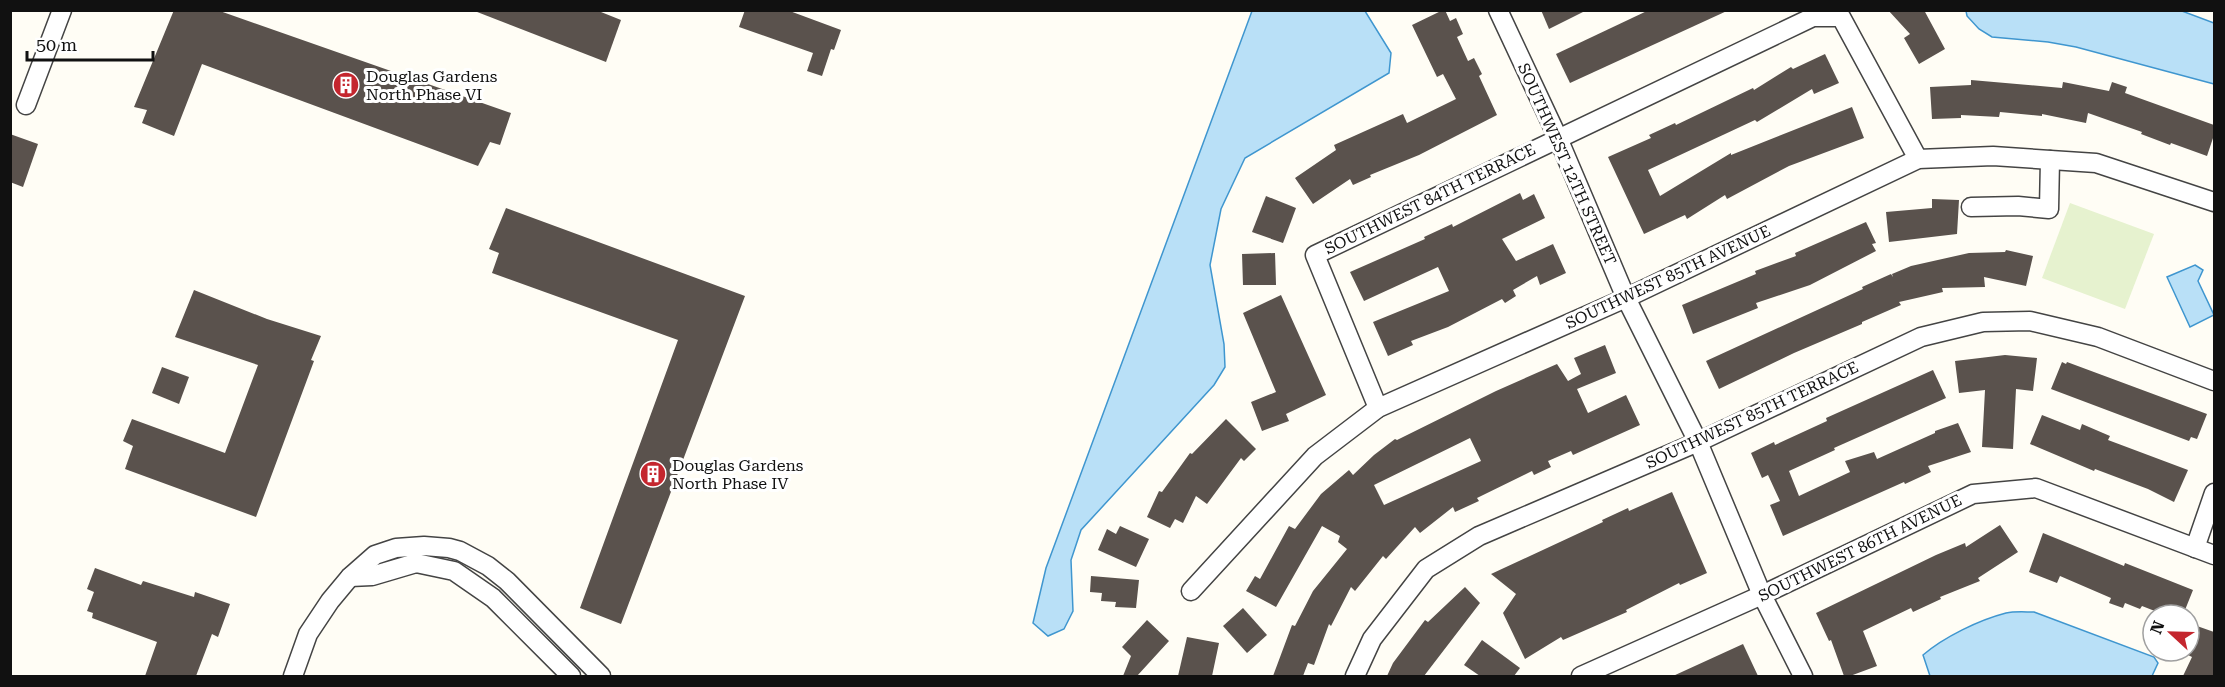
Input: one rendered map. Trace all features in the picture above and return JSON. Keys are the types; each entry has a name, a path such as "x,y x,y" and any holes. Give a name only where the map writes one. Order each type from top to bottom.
{"street":[{"path":"26,105 62,10"},
{"name":"SOUTHWEST 12TH STREET","path":"1498,10 1558,138 1626,298 1698,442 1762,595 1803,676"},
{"name":"SOUTHWEST 84TH TERRACE","path":"1378,408 1315,255 1813,17 1841,17 1918,159"},
{"name":"SOUTHWEST 85TH AVENUE","path":"1191,591 1315,456 1378,408 1626,298 1918,159 1993,156 2096,163 2214,202"},
{"path":"1971,207 2049,208 2050,160"},
{"name":"SOUTHWEST 85TH TERRACE","path":"1355,676 1372,639 1426,569 1479,536 1698,442 1921,337 1983,322 2030,321 2098,337 2214,381"},
{"name":"SOUTHWEST 86TH AVENUE","path":"1581,676 1762,595 1973,494 2036,488 2214,555"},
{"path":"2195,548 2214,493"},
{"path":"292,676 308,634 330,601 350,577 372,576 449,548 460,551 488,566 507,581 601,676"},
{"path":"425,555 484,591 570,676"}],"green space":[{"path":"2070,203 2154,234 2125,309 2042,278"}],"water":[{"path":"1252,11 1365,11 1391,53 1389,73 1245,158 1221,209 1210,265 1224,344 1225,367 1214,385 1081,530 1071,560 1073,611 1064,629 1048,636 1033,623 1046,568"},
{"path":"1966,11 2182,11 2214,23 2214,84 2076,47 1992,37 1979,29 1967,16"},
{"path":"2195,265 2203,270 2198,281 2214,315 2190,327 2167,277"},
{"path":"2013,612 2034,612 2141,652 2141,663 2158,663 2152,676 1930,676 1923,655 1962,630 1996,616"}],"building":[{"name":"Douglas Gardens North Phase VI","path":"174,10 217,10 511,113 500,145 490,142 478,166 202,64 174,136 142,123 147,110 134,107"},
{"path":"472,10 596,10 621,20 606,62"},
{"path":"745,10 787,10 841,30 834,50 831,49 822,76 807,71 813,53 739,27"},
{"path":"1443,10 1450,21 1456,18 1463,34 1457,37 1468,61 1474,58 1482,74 1479,76 1497,115 1419,155 1370,175 1371,177 1353,185 1350,179 1313,204 1295,178 1336,150 1334,145 1403,114 1407,123 1456,99 1443,74 1437,77 1412,25"},
{"path":"1541,10 1587,10 1549,29"},
{"path":"1649,10 1729,10 1570,83 1556,54"},
{"path":"1888,10 1924,10 1945,49 1919,64 1904,38 1910,34"},
{"path":"1825,54 1839,83 1814,94 1812,89 1757,122 1755,120 1648,170 1660,196 1731,153 1731,155 1852,107 1864,138 1789,166 1727,199 1725,195 1687,219 1685,215 1644,234 1608,157 1651,138 1649,135 1675,123 1676,125 1753,88 1754,90 1791,67 1793,69"},
{"path":"1971,80 2062,88 2063,82 2109,91 2112,82 2127,87 2125,93 2214,125 2214,135 2207,156 2171,143 2170,145 2141,134 2142,132 2088,113 2086,123 2042,114 2042,116 2000,112 1999,117 1961,115 1961,118 1932,119 1930,87 1971,85"},
{"path":"10,134 38,144 23,187 10,182"},
{"path":"1520,193 1523,200 1534,194 1545,218 1502,239 1516,261 1553,244 1566,273 1540,285 1537,276 1513,290 1516,296 1505,303 1502,299 1448,327 1411,341 1413,345 1388,356 1373,322 1449,291 1438,267 1364,301 1350,272 1425,239 1424,237 1452,224 1453,227"},
{"path":"1266,196 1296,208 1283,243 1252,232"},
{"path":"1932,199 1959,200 1957,234 1889,242 1886,212 1932,208"},
{"name":"Douglas Gardens North Phase IV","path":"506,208 745,296 621,624 580,608 678,340 492,273 499,253 489,249"},
{"path":"1866,222 1876,243 1872,244 1876,251 1810,285 1756,303 1758,308 1693,334 1682,305 1756,274 1755,271 1796,256 1795,253"},
{"path":"2006,250 2033,256 2026,286 1984,277 1985,287 1942,288 1943,292 1899,302 1901,305 1862,324 1719,389 1706,361 1863,289 1862,287 1891,274 1893,277 1892,274 1911,266 1969,253 2005,252"},
{"path":"1275,253 1276,285 1243,285 1242,254"},
{"path":"194,290 267,319 321,336 311,360 314,361 256,517 125,469 133,446 123,441 132,419 225,453 258,365 175,337"},
{"path":"1281,295 1326,395 1286,414 1289,421 1262,431 1251,402 1276,392 1243,313"},
{"path":"1605,345 1616,373 1577,389 1588,413 1626,395 1640,425 1573,455 1571,451 1548,461 1551,467 1534,475 1532,471 1477,498 1479,501 1455,512 1453,507 1420,533 1415,527 1386,559 1383,556 1355,591 1351,587 1331,626 1329,624 1314,665 1308,663 1303,676 1273,676 1292,625 1295,626 1313,591 1347,549 1338,542 1340,536 1322,526 1276,607 1246,591 1255,576 1260,579 1289,526 1295,529 1321,494 1349,470 1353,475 1395,439 1557,364 1568,381 1581,374 1574,358","holes":["1470,438 1481,461 1384,505 1374,485"]},
{"path":"2005,355 2037,358 2033,391 2016,389 2013,449 1982,447 1985,390 1959,393 1955,361"},
{"path":"2062,362 2207,414 2197,439 2191,437 2189,441 2051,389"},
{"path":"162,367 189,377 179,404 152,393"},
{"path":"1933,370 1946,398 1834,448 1835,450 1789,471 1799,496 1850,472 1845,461 1874,452 1877,459 1935,433 1935,431 1958,423 1971,452 1928,466 1931,472 1783,536 1770,505 1780,501 1768,475 1762,478 1751,453 1774,442 1775,445 1827,421 1826,418"},
{"path":"2042,415 2080,430 2082,424 2110,436 2108,440 2188,470 2174,502 2148,489 2095,469 2094,471 2030,444"},
{"path":"1226,419 1256,449 1244,461 1241,458 1207,504 1196,496 1183,523 1175,519 1170,528 1147,517 1159,491 1162,492 1190,453 1192,454"},
{"path":"1672,492 1707,573 1680,585 1679,583 1626,610 1627,612 1563,640 1561,637 1525,659 1503,613 1516,594 1491,574 1628,508 1629,511"},
{"path":"2000,525 2018,552 1978,578 1980,581 1940,597 1941,599 1913,612 1911,608 1863,631 1877,666 1844,676 1831,640 1829,641 1816,613 1936,555 1965,543 1966,547"},
{"path":"1120,526 1149,539 1136,567 1098,550 1107,529 1116,534"},
{"path":"2043,533 2124,566 2125,563 2193,590 2188,603 2141,603 2140,609 2125,603 2123,608 2109,603 2111,598 2060,576 2057,583 2029,572"},
{"path":"95,568 141,585 143,581 194,597 195,592 230,604 218,637 212,634 196,676 145,676 157,642 92,618 93,613 87,611 94,592 87,589"},
{"path":"1091,576 1139,580 1136,608 1115,607 1116,602 1101,601 1102,593 1090,592"},
{"path":"1465,587 1480,603 1424,676 1387,676 1393,663 1425,620 1428,622"},
{"path":"1243,608 1267,635 1247,653 1223,626"},
{"path":"1147,620 1169,641 1137,676 1123,676 1131,656 1122,647"},
{"path":"2201,627 2214,632 2214,676 2183,676 2189,663 2201,663"},
{"path":"1187,637 1219,643 1212,676 1178,676"},
{"path":"1482,640 1520,668 1514,676 1480,676 1464,665"},
{"path":"1743,644 1758,676 1673,676"}],"place":[{"name":"Douglas Gardens North Phase VI","path":"346,85"},
{"name":"Douglas Gardens North Phase IV","path":"653,474"}]}
